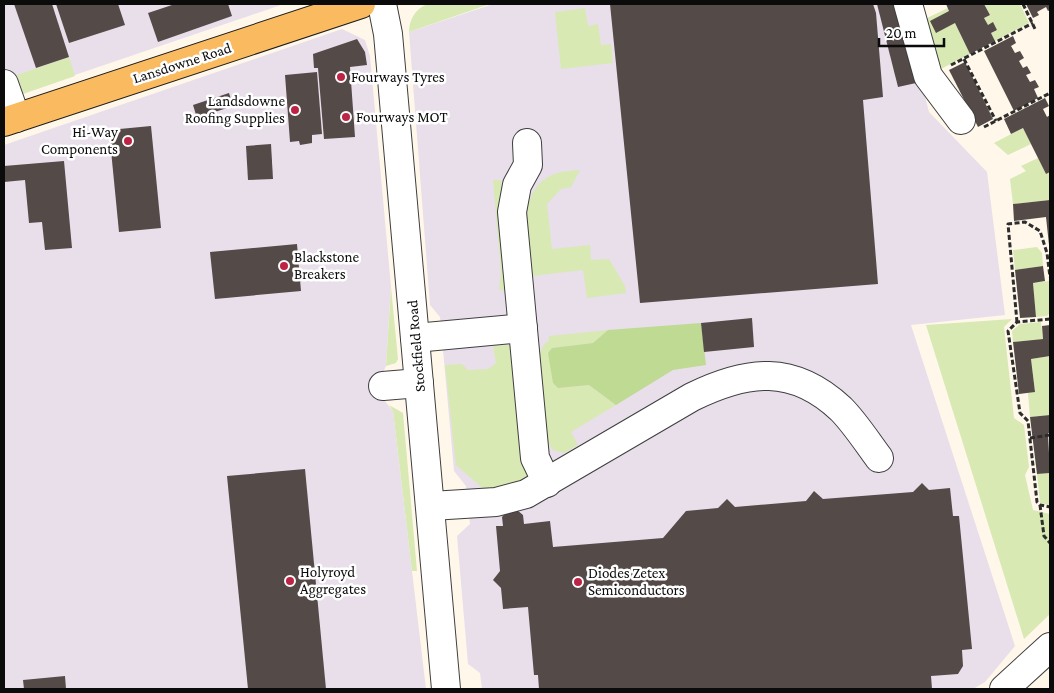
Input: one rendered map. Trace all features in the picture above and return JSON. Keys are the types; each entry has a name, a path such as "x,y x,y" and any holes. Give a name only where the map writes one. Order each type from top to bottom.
{"main road":[{"name":"Lansdowne Road","path":"10,120 361,4"}],"street":[{"name":"Stockfield Road","path":"382,4 388,34 446,689"},
{"path":"908,4 928,76 971,124"},
{"path":"4,84 10,120"},
{"path":"527,143 528,164 517,185 512,212 535,458 547,483"},
{"path":"416,338 523,328"},
{"path":"431,506 510,500 547,483 692,397 716,385 741,377 766,375 790,379 810,387 842,410 879,458"},
{"path":"383,386 419,383"},
{"path":"1004,689 1044,653"}],"path":[{"path":"1023,4 1036,31"},
{"path":"928,76 1033,24"},
{"path":"964,59 996,121"},
{"path":"971,124 996,121 1050,94"},
{"path":"1017,322 1008,224 1025,222 1040,231 1047,253 1050,278"},
{"path":"1050,319 1017,322 1008,331 1020,413 1028,421 1044,536 1050,543"},
{"path":"1030,438 1050,435"},
{"path":"1040,505 1050,507"}],"shaded area":[{"path":"4,4 284,4 4,99"},
{"path":"493,4 878,4 898,86 921,81 929,112 987,172 1005,315 911,325 1015,646 985,682 973,689 482,689 480,673 468,664 457,536 470,524 466,486 454,471 440,317 430,305 409,32"},
{"path":"342,29 365,40 370,56 391,287 386,366 382,375 384,400 393,411 426,689 4,689 4,145"}],"green space":[{"path":"428,4 487,5 409,32 410,23 414,15 420,8"},
{"path":"984,4 1020,4 1029,23 995,41 991,33 997,30 993,23 988,25 984,18 990,15"},
{"path":"585,8 588,26 598,24 601,45 611,44 613,63 561,69 555,12"},
{"path":"948,8 949,11 931,21 936,32 955,23 970,54 937,71 923,20"},
{"path":"69,57 75,76 23,94 17,75"},
{"path":"1023,128 1031,144 1008,155 994,143"},
{"path":"1038,158 1046,174 1050,172 1050,200 1013,204 1010,179 1026,171 1021,166"},
{"path":"580,170 571,187 561,189 547,204 552,249 590,245 591,260 609,259 625,286 626,293 587,298 583,270 532,276 526,222 532,195 539,184 553,174"},
{"path":"493,180 501,180 509,284 507,292 499,289 501,272"},
{"path":"1037,247 1042,253 1043,266 1015,270 1013,250"},
{"path":"1049,281 1050,313 1047,316 1036,317 1033,283"},
{"path":"391,287 398,359 396,363 386,366"},
{"path":"1012,319 1004,327 1014,418 1024,425 1029,467 1025,475 1033,510 1050,514 1050,614 1024,639 926,325"},
{"path":"1041,322 1043,339 1013,342 1012,331 1020,324"},
{"path":"701,323 706,365 673,370 616,405 589,385 558,388 553,383 548,353 552,348 593,343 608,330"},
{"path":"608,330 593,343 552,348 553,383 558,388 589,385 616,405 571,432 578,445 564,453 553,450 548,442 539,355 544,344 549,341 549,336"},
{"path":"509,345 514,349 528,472 525,481 487,492 456,465 445,365 462,364 468,370 488,369 496,363 493,346"},
{"path":"1050,356 1050,415 1030,417 1028,393 1035,391 1031,359"},
{"path":"389,405 403,413 417,571 412,571 393,411"},
{"path":"1050,473 1050,505 1040,503 1037,474"}],"building":[{"path":"14,4 52,4 69,57 36,68"},
{"path":"56,4 118,4 125,25 69,43"},
{"path":"175,4 228,4 232,16 158,42 148,13"},
{"path":"610,4 873,4 876,13 883,97 863,100 878,284 640,303"},
{"path":"877,4 896,4 916,83 898,87"},
{"path":"946,4 984,4 990,15 984,18 988,25 993,22 997,30 991,33 995,41 970,54 955,23 936,33 930,21 949,11"},
{"path":"1026,4 1050,4 1050,10 1048,11 1046,7 1037,12 1039,15 1033,18"},
{"path":"1013,36 1016,43 1011,46 1015,53 1020,51 1024,58 1019,61 1023,68 1027,66 1031,73 1026,75 1030,82 1035,80 1039,87 1034,89 1038,98 1014,111 984,51"},
{"path":"357,39 365,52 367,65 350,67 355,137 324,139 318,68 314,68 313,54"},
{"path":"965,62 993,119 978,127 949,70"},
{"path":"317,72 322,134 312,135 312,143 300,145 299,141 290,142 285,75"},
{"path":"229,93 233,106 197,118 193,105"},
{"path":"1045,98 1049,106 1043,109 1047,117 1050,115 1050,172 1046,174 1023,128 1011,134 1004,119"},
{"path":"151,126 161,228 119,232 109,130"},
{"path":"271,144 273,179 248,180 246,146"},
{"path":"64,161 72,248 45,250 42,222 29,223 25,180 4,182 4,166"},
{"path":"1050,200 1049,245 1046,217 1014,221 1013,204"},
{"path":"297,244 301,291 215,299 210,252"},
{"path":"1043,266 1045,281 1033,283 1036,317 1020,318 1015,270"},
{"path":"752,318 754,347 704,352 701,323"},
{"path":"1050,325 1050,356 1031,359 1035,392 1019,394 1013,342 1043,339 1042,326"},
{"path":"1050,415 1050,433 1048,433 1050,473 1037,474 1030,417"},
{"path":"305,469 326,689 248,689 227,476"},
{"path":"922,483 929,490 950,488 953,516 959,516 972,649 962,650 963,666 958,674 931,676 932,689 539,689 538,675 534,675 528,607 503,609 501,588 493,580 500,571 496,526 503,526 502,517 507,511 517,510 523,515 524,524 550,521 553,547 663,538 686,511 718,508 727,499 735,507 806,501 814,491 823,499 913,492"},
{"path":"65,676 66,689 24,689 23,680"}],"place":[{"name":"Fourways Tyres","path":"341,77"},
{"name":"Landsdowne Roofing Supplies","path":"295,110"},
{"name":"Fourways MOT","path":"346,117"},
{"name":"Hi-Way Components","path":"128,141"},
{"name":"Blackstone Breakers","path":"284,266"},
{"name":"Holyroyd Aggregates","path":"290,581"},
{"name":"Diodes Zetex Semiconductors","path":"578,582"}]}
